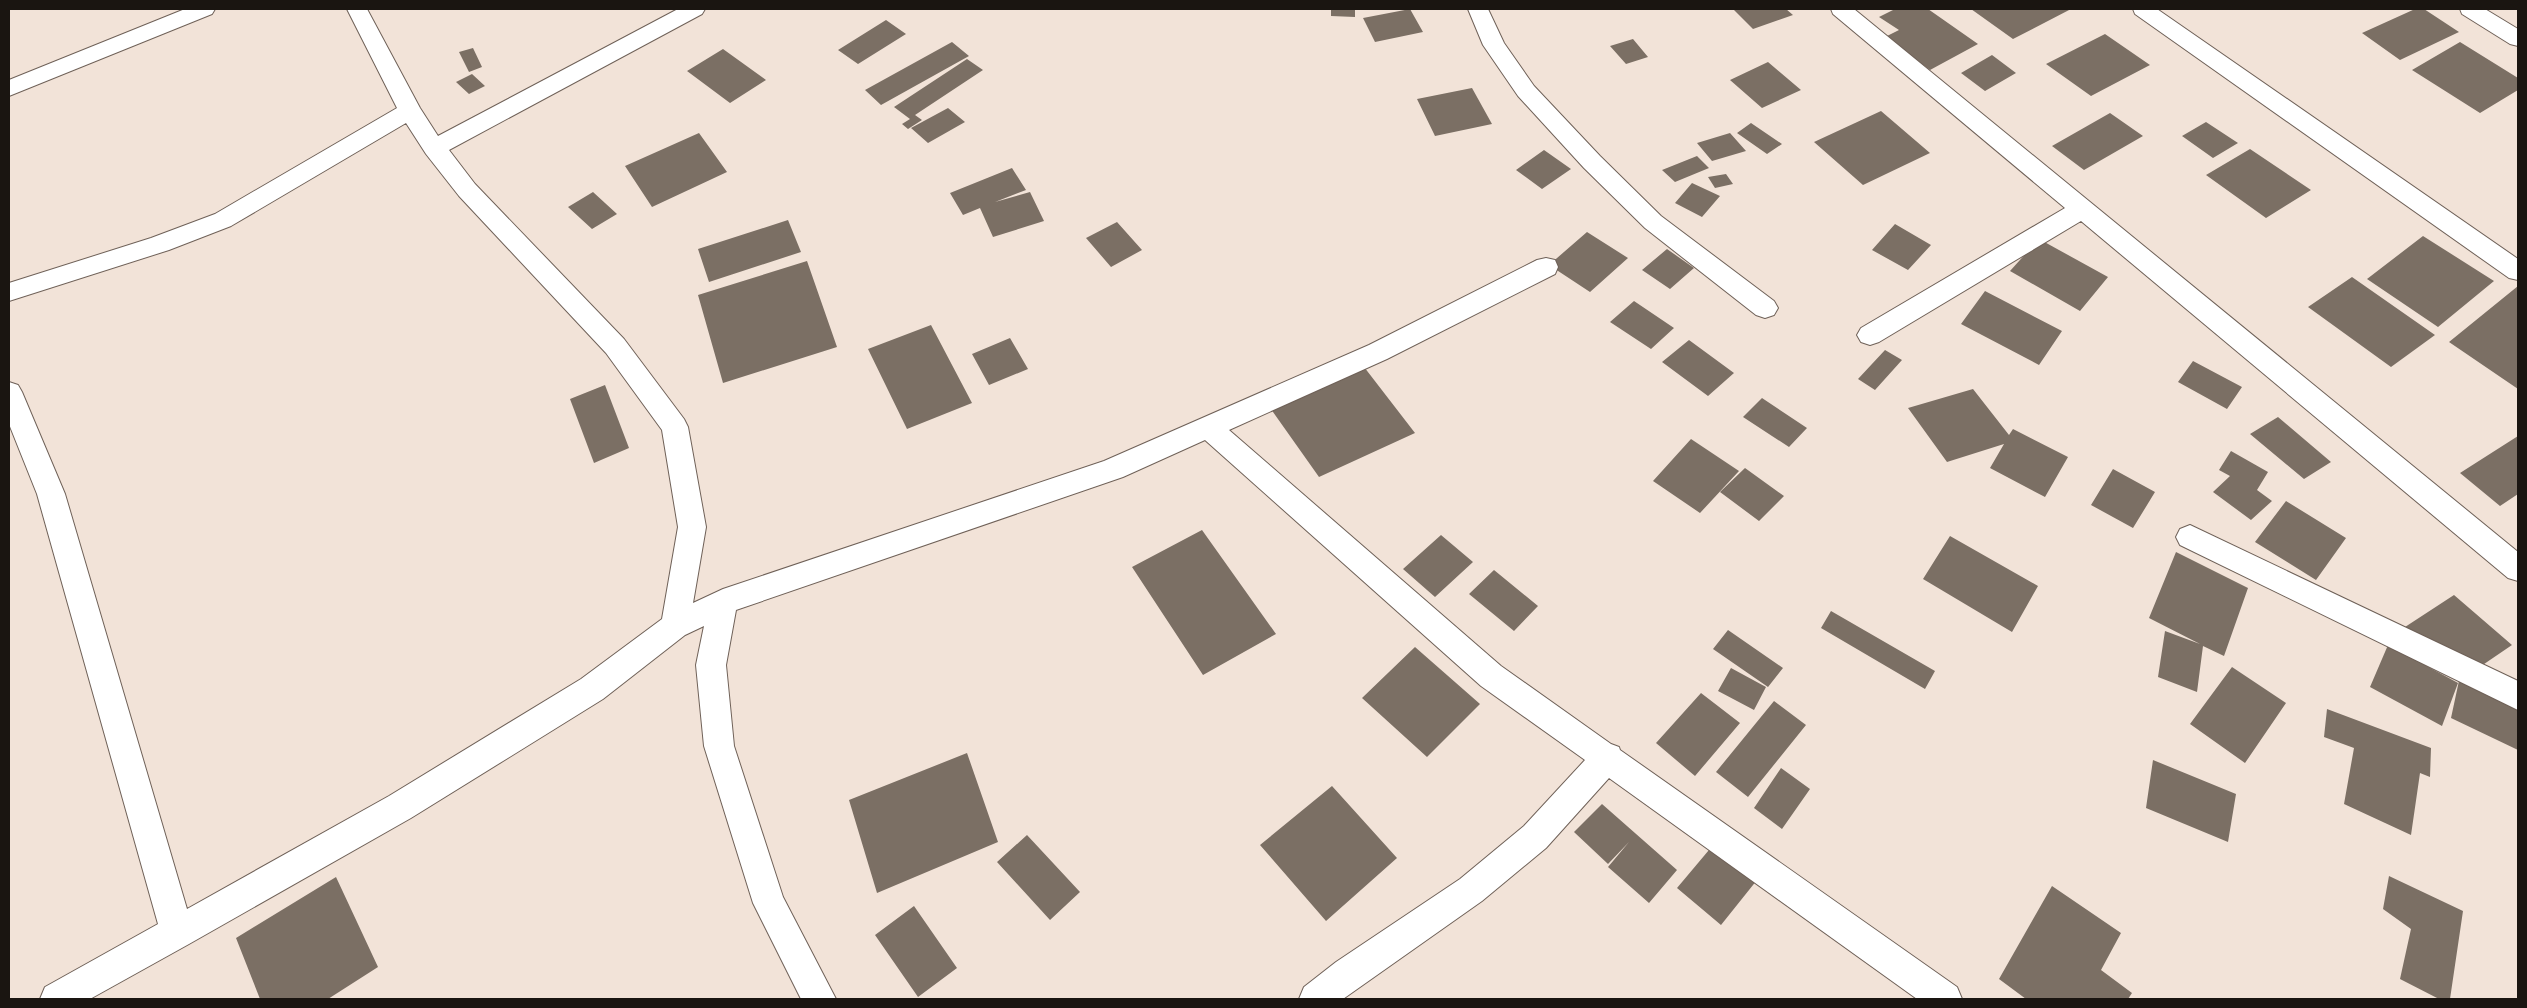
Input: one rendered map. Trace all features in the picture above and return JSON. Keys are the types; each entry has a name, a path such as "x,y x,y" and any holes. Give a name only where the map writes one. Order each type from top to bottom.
{"street":[{"path":"9,88 204,9"},
{"path":"357,9 410,111 434,148 467,190 616,346 674,427 692,527 675,626"},
{"path":"434,148 694,9"},
{"path":"1478,9 1494,45 1526,91 1592,162 1653,222 1765,308"},
{"path":"1841,9 2518,570"},
{"path":"2143,9 2518,271"},
{"path":"2470,9 2518,39"},
{"path":"9,292 160,244 223,220 410,111"},
{"path":"1870,335 2082,208"},
{"path":"57,999 400,807 592,689 675,626 723,602 1113,469 1378,352 1546,267"},
{"path":"9,392 50,494 177,932"},
{"path":"1208,427 1492,676 1946,999"},
{"path":"2190,537 2518,696"},
{"path":"723,602 711,665 719,746 769,903 819,999"},
{"path":"1316,999 1348,974 1471,890 1535,837 1608,758"}],"building":[{"path":"1331,9 1355,9 1355,17 1331,16"},
{"path":"1410,9 1423,32 1375,42 1363,18"},
{"path":"1733,9 1786,9 1793,15 1753,29"},
{"path":"1895,9 1928,9 1978,44 1930,70 1885,37 1899,30 1879,17"},
{"path":"1971,9 2071,9 2013,39"},
{"path":"2415,9 2424,9 2459,32 2400,60 2362,33"},
{"path":"886,20 906,34 858,64 838,50"},
{"path":"2105,34 2150,65 2091,96 2046,64"},
{"path":"1633,39 1648,57 1626,64 1610,46"},
{"path":"952,42 969,56 881,105 865,90"},
{"path":"2460,42 2518,78 2518,90 2480,113 2412,70"},
{"path":"473,48 482,67 469,72 459,52"},
{"path":"723,49 766,80 730,103 687,71"},
{"path":"1992,55 2016,73 1985,91 1961,73"},
{"path":"967,59 983,70 915,115 922,120 908,129 902,124 910,119 894,107"},
{"path":"1768,62 1801,90 1762,108 1730,80"},
{"path":"472,74 485,86 469,94 456,82"},
{"path":"1472,88 1492,124 1435,136 1417,99"},
{"path":"948,108 965,122 928,143 911,128"},
{"path":"1881,111 1930,153 1863,185 1814,142"},
{"path":"2110,113 2143,136 2084,170 2052,146"},
{"path":"2206,122 2238,143 2213,158 2182,136"},
{"path":"1751,123 1782,144 1767,154 1737,133"},
{"path":"699,133 727,172 652,207 625,166"},
{"path":"1730,133 1746,151 1712,161 1697,143"},
{"path":"2250,149 2311,190 2266,218 2206,175"},
{"path":"1544,150 1571,169 1542,189 1516,170"},
{"path":"1697,156 1709,168 1675,182 1662,170"},
{"path":"1012,168 1026,190 995,202 1030,192 1044,221 993,237 980,208 963,215 950,193"},
{"path":"1726,174 1733,184 1715,188 1708,177"},
{"path":"1692,183 1720,196 1702,217 1675,203"},
{"path":"593,192 617,214 592,229 568,207"},
{"path":"788,220 801,252 709,282 698,249"},
{"path":"1117,222 1142,250 1111,267 1086,238"},
{"path":"1895,224 1931,245 1908,270 1872,250"},
{"path":"1587,232 1628,258 1590,292 1549,265"},
{"path":"2423,236 2494,281 2438,327 2367,279"},
{"path":"2039,239 2108,277 2080,311 2010,271"},
{"path":"1667,249 1694,268 1670,289 1642,270"},
{"path":"807,261 837,347 723,383 698,295"},
{"path":"2352,277 2435,335 2391,367 2308,307"},
{"path":"2518,286 2518,389 2449,342"},
{"path":"1985,291 2062,331 2039,365 1961,324"},
{"path":"1634,301 1674,328 1651,349 1610,322"},
{"path":"931,325 972,403 907,429 868,349"},
{"path":"1010,338 1028,369 989,385 972,354"},
{"path":"1689,340 1734,373 1708,396 1662,362"},
{"path":"1885,350 1902,360 1875,390 1858,379"},
{"path":"2193,361 2242,387 2227,409 2178,382"},
{"path":"1361,363 1415,433 1319,477 1268,405"},
{"path":"605,385 629,448 594,463 570,399"},
{"path":"1973,389 2009,435 2013,429 2068,457 2045,497 1990,468 2004,444 1947,462 1908,408"},
{"path":"1762,398 1807,428 1789,447 1743,417"},
{"path":"2278,417 2331,462 2304,479 2250,434"},
{"path":"2518,436 2518,494 2500,506 2460,473"},
{"path":"1691,439 1739,471 1700,513 1653,481"},
{"path":"2231,451 2268,472 2257,490 2272,501 2251,520 2213,492 2230,476 2219,470"},
{"path":"1745,468 1784,496 1759,521 1720,492"},
{"path":"2113,469 2155,492 2133,528 2091,505"},
{"path":"2286,501 2346,538 2316,580 2255,542"},
{"path":"1202,530 1276,634 1203,675 1132,567"},
{"path":"1441,535 1473,562 1435,597 1403,569"},
{"path":"1950,536 2038,586 2012,632 1923,579"},
{"path":"2176,552 2248,588 2224,656 2203,646 2197,692 2158,677 2165,631 2200,644 2149,618"},
{"path":"1494,570 1538,606 1514,631 1469,594"},
{"path":"2454,595 2512,645 2465,677 2518,702 2518,750 2451,718 2460,676 2405,627"},
{"path":"1831,611 1935,671 1925,689 1821,628"},
{"path":"1728,630 1783,668 1768,687 1713,649"},
{"path":"2388,645 2458,683 2442,726 2370,687"},
{"path":"1415,647 1480,704 1427,757 1362,698"},
{"path":"2232,667 2286,703 2245,763 2190,724"},
{"path":"1731,668 1766,687 1754,710 1718,691"},
{"path":"1701,693 1740,723 1695,776 1656,743"},
{"path":"1774,701 1806,725 1748,797 1716,772"},
{"path":"2327,709 2431,748 2430,777 2420,773 2411,835 2344,804 2354,748 2324,737"},
{"path":"967,753 998,842 877,893 849,800"},
{"path":"2153,760 2236,794 2228,842 2146,808"},
{"path":"1781,768 1810,789 1782,829 1754,808"},
{"path":"1332,786 1397,858 1326,921 1260,845"},
{"path":"1602,804 1677,870 1649,903 1608,867 1629,842 1608,864 1574,832"},
{"path":"1027,835 1080,892 1050,920 997,862"},
{"path":"1714,844 1757,880 1721,925 1677,888"},
{"path":"2389,876 2463,911 2450,999 2439,999 2400,979 2411,929 2383,909"},
{"path":"336,877 378,967 328,999 260,999 236,938"},
{"path":"2052,886 2121,933 2101,970 2132,993 2128,999 2026,999 1999,979"},
{"path":"914,906 957,968 918,997 875,935"}]}
